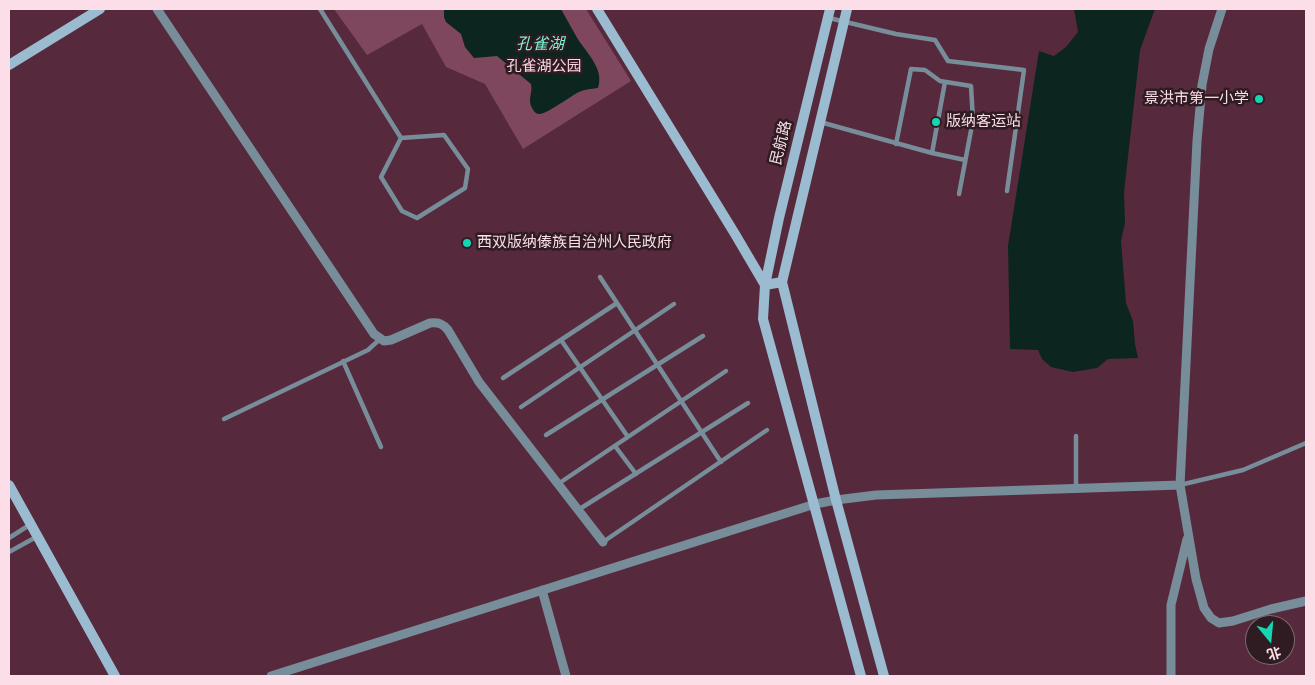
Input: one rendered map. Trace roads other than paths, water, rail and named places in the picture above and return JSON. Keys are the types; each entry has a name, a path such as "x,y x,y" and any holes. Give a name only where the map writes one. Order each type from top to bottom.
{"main road":[{"path":"9,65 100,9"},
{"path":"597,9 765,285 782,282 836,500 884,676"},
{"name":"民航路","path":"782,282 847,9"},
{"name":"民航路","path":"829,13 779,218 765,285 763,319 861,676"},
{"path":"9,485 112,675"}],"street":[{"path":"156,9 374,334 384,341 391,340 430,323 437,322 444,326 479,382 603,542"},
{"path":"1222,9 1210,48 1202,85 1197,141 1180,485 1201,599 1207,614 1215,621 1224,623 1306,601"},
{"path":"271,676 815,504 876,495 1180,485"},
{"path":"1171,676 1171,605 1188,534"},
{"path":"542,590 566,676"}],"lane":[{"path":"320,9 401,138"},
{"path":"829,13 843,23 935,40 948,61 1024,70 1006,191"},
{"path":"896,144 911,69 926,70 940,81 971,86 973,120 959,194"},
{"path":"932,153 945,82"},
{"path":"819,122 896,144 966,160"},
{"path":"444,135 468,169 465,188 417,218 402,211 381,177 401,138 444,135"},
{"path":"600,277 721,462"},
{"path":"503,378 617,303"},
{"path":"520,407 674,304"},
{"path":"546,435 703,336"},
{"path":"224,418 368,350 380,339"},
{"path":"561,340 628,437"},
{"path":"343,361 381,447"},
{"path":"558,484 726,370"},
{"path":"578,510 748,403"},
{"path":"603,542 767,430"},
{"path":"1076,436 1076,489"},
{"path":"1180,485 1243,470 1306,443"},
{"path":"615,446 636,474"},
{"path":"9,538 31,524"},
{"path":"9,552 38,536"}],"water":[{"name":"孔雀湖","path":"444,9 561,9 596,67 599,74 598,88 579,92 547,111 539,114 536,113 530,103 531,84 497,56 474,58 465,47 461,34 446,22"},
{"path":"1074,9 1155,9 1140,50 1124,192 1125,223 1121,241 1126,303 1133,321 1138,358 1108,359 1097,368 1073,372 1051,367 1042,359 1038,350 1010,349 1008,246 1039,51 1054,56 1066,47 1078,32"}],"place":[{"name":"景洪市第一小学","path":"1259,99"},
{"name":"版纳客运站","path":"936,122"},
{"name":"西双版纳傣族自治州人民政府","path":"467,243"}],"park label":[{"name":"孔雀湖公园","path":"544,67"}]}
